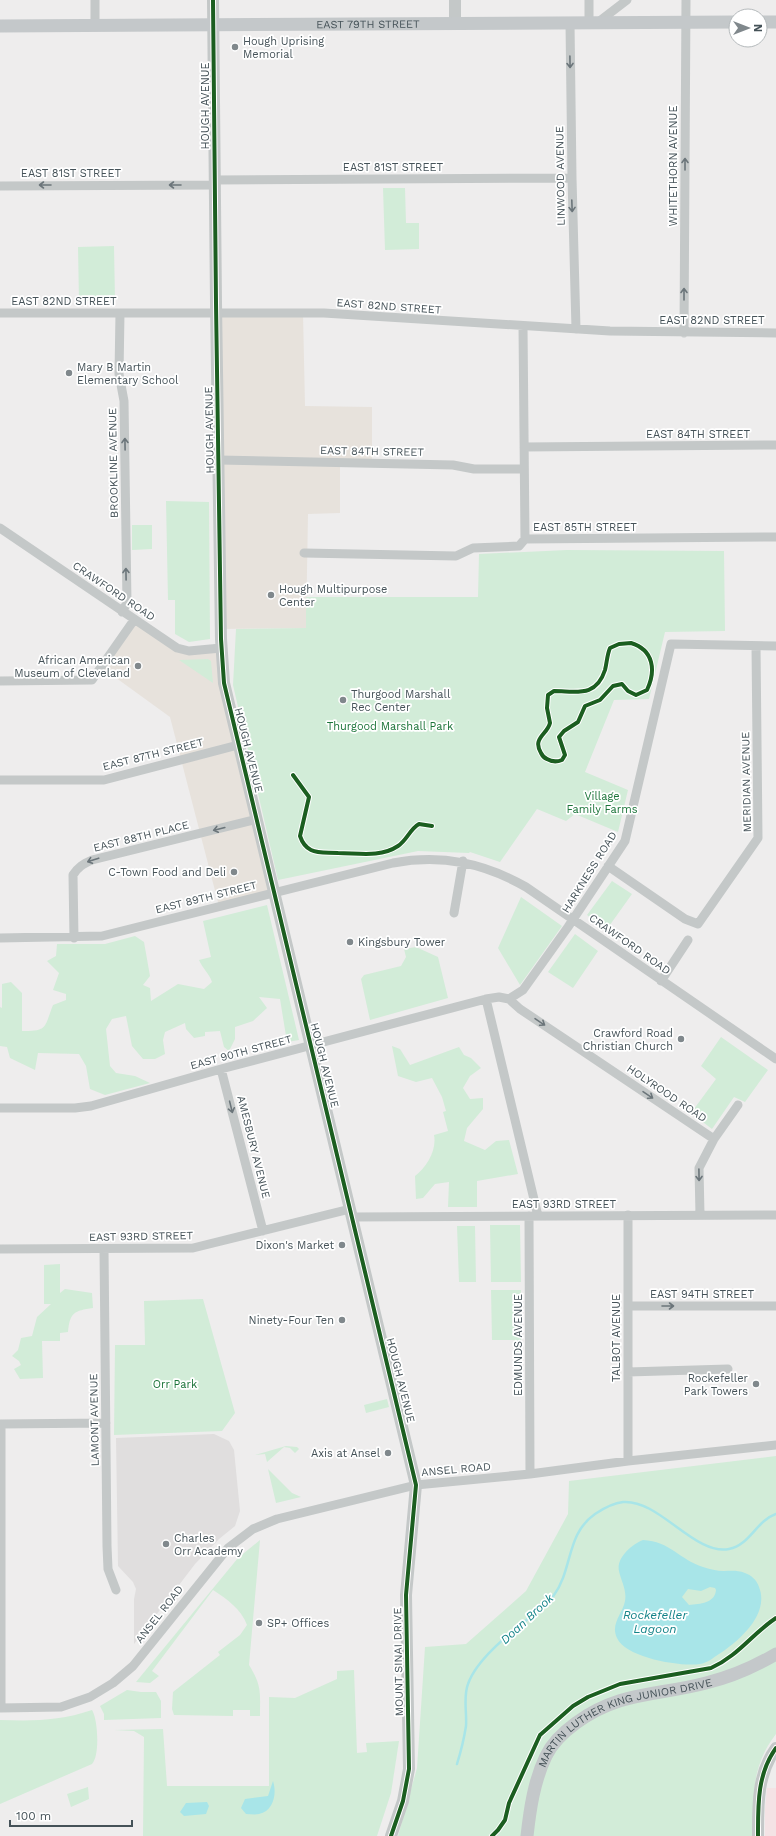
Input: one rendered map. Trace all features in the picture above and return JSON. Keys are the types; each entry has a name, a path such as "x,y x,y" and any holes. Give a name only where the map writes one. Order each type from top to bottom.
{"main road":[{"name":"EAST 79TH STREET","path":"0,26 728,22"},
{"name":"MARTIN LUTHER KING JUNIOR DRIVE","path":"527,1836 532,1802 543,1762 555,1742 590,1712 613,1702 639,1694 706,1683 748,1669 776,1654"}],"street":[{"path":"95,0 95,25"},
{"name":"HOUGH AVENUE","path":"213,0 214,182 221,648 224,683 416,1485"},
{"path":"455,0 455,23"},
{"path":"589,0 593,23 627,0"},
{"name":"WHITETHORN AVENUE","path":"684,333 686,0"},
{"name":"LINWOOD AVENUE","path":"570,23 576,328"},
{"name":"EAST 81ST STREET","path":"0,186 572,178"},
{"name":"EAST 82ND STREET","path":"0,313 324,313 523,326 684,333 776,333"},
{"name":"BROOKLINE AVENUE","path":"120,313 120,374 124,401 127,603 122,612"},
{"path":"523,326 525,539"},
{"name":"EAST 84TH STREET","path":"524,447 776,445"},
{"name":"EAST 84TH STREET","path":"219,460 453,465 474,469 524,469"},
{"name":"CRAWFORD ROAD","path":"0,528 122,612 183,650 221,648"},
{"name":"EAST 85TH STREET","path":"304,553 456,556 473,548 519,546 525,539 776,537"},
{"path":"0,681 92,680 134,620"},
{"name":"HARKNESS ROAD","path":"509,999 523,990 625,841 671,644 756,646"},
{"path":"756,646 776,646"},
{"name":"MERIDIAN AVENUE","path":"608,866 685,919 698,924 758,838 756,646"},
{"name":"EAST 87TH STREET","path":"0,780 104,780 238,745"},
{"name":"EAST 88TH PLACE","path":"74,938 73,875 83,864 92,860 257,819"},
{"name":"EAST 89TH STREET","path":"0,938 74,938 102,936 273,892 403,861 442,859 463,861"},
{"path":"454,913 463,861"},
{"name":"CRAWFORD ROAD","path":"463,861 510,878 573,919 776,1059"},
{"path":"661,981 688,940"},
{"path":"486,999 499,997 509,999"},
{"name":"EAST 90TH STREET","path":"0,1108 75,1108 91,1106 221,1069 486,999"},
{"name":"EDMUNDS AVENUE","path":"486,999 534,1216 530,1474"},
{"name":"HOLYROOD ROAD","path":"509,999 519,1008 714,1139"},
{"name":"AMESBURY AVENUE","path":"221,1069 263,1231"},
{"path":"700,1215 699,1168 714,1139 738,1105"},
{"name":"EAST 93RD STREET","path":"0,1249 193,1248 263,1231 351,1213 534,1216 776,1215"},
{"name":"TALBOT AVENUE","path":"628,1215 628,1461"},
{"name":"LAMONT AVENUE","path":"104,1249 108,1569 116,1590"},
{"name":"EAST 94TH STREET","path":"629,1306 776,1306"},
{"path":"628,1372 728,1369"},
{"path":"1,1708 0,1424 106,1423"},
{"name":"ANSEL ROAD","path":"1,1708 44,1708 72,1704 96,1694 121,1677 133,1666 228,1548 248,1532 277,1519 416,1485 530,1474 628,1461 776,1445"},
{"name":"MOUNT SINAI DRIVE","path":"391,1836 403,1801 409,1768 406,1595 416,1485"},
{"path":"758,1836 760,1788 767,1763 776,1748"}],"shaded area":[{"path":"216,313 303,313 305,406 372,407 372,463 340,462 340,513 308,514 306,628 221,629"},
{"path":"134,620 177,648 221,648 273,892 219,906 170,717 101,667"},
{"name":"Charles Orr Academy","path":"214,1434 229,1441 234,1450 240,1511 235,1526 219,1539 195,1564 134,1644 134,1599 136,1589 133,1582 118,1566 116,1438"},
{"path":"767,1788 776,1788 776,1836 765,1836"}],"green space":[{"path":"383,188 405,188 406,223 419,223 419,249 385,250"},
{"path":"114,246 115,300 79,301 78,247"},
{"path":"166,501 209,502 210,639 189,642 175,634 175,600 168,600"},
{"path":"132,525 152,525 152,549 132,550"},
{"name":"Thurgood Marshall Park","path":"567,550 724,551 725,631 665,632 649,699 614,700 585,772 628,790 618,832 575,814 566,821 537,809 500,862 470,852 418,851 278,880 233,685 236,629 306,628 306,597 478,597 479,554"},
{"path":"208,659 211,661 213,683 179,660"},
{"path":"612,881 632,894 607,929 587,915"},
{"path":"521,897 562,926 520,985 498,948"},
{"path":"267,905 299,1040 287,1042 280,999 259,997 267,1008 253,1021 235,1027 235,1039 229,1051 224,1047 220,1031 205,1032 205,1036 194,1038 186,1029 185,1023 165,1032 163,1040 165,1054 155,1059 143,1059 132,1046 126,1016 112,1019 106,1029 110,1066 116,1073 135,1076 150,1083 105,1095 90,1089 86,1066 79,1054 38,1053 35,1070 10,1058 7,1047 0,1046 0,1007 2,1008 2,984 11,982 22,993 22,1031 37,1030 44,1027 53,1005 66,1000 66,994 53,990 59,973 47,961 56,956 57,944 105,944 135,936 144,942 150,976 143,985 150,988 151,1001 178,984 204,989 212,982 199,960 211,957 203,921"},
{"path":"575,934 598,951 573,988 548,972"},
{"path":"416,947 438,957 448,998 370,1020 361,979 364,975 401,966 406,957 404,949"},
{"path":"721,1037 768,1070 745,1102 734,1097 712,1129 691,1113 716,1079 701,1066"},
{"path":"392,1046 400,1049 410,1065 459,1047 464,1055 471,1058 481,1068 470,1076 463,1088 470,1099 483,1098 483,1109 467,1128 464,1141 485,1150 496,1141 509,1140 518,1174 477,1181 477,1207 448,1207 449,1182 435,1184 423,1198 416,1199 415,1176 430,1158 435,1141 434,1135 448,1131 443,1112 446,1111 442,1097 432,1078 416,1082 398,1076"},
{"path":"490,1225 520,1225 521,1282 491,1282"},
{"path":"457,1226 475,1226 476,1282 459,1282"},
{"path":"60,1264 60,1293 65,1289 92,1293 93,1308 81,1310 72,1316 68,1332 60,1333 60,1341 42,1341 43,1378 20,1379 14,1369 21,1365 19,1361 12,1356 18,1350 21,1338 32,1336 37,1317 51,1304 44,1304 44,1265"},
{"path":"491,1290 521,1290 521,1364 515,1364 514,1340 492,1340"},
{"name":"Orr Park","path":"203,1299 235,1413 222,1431 114,1435 115,1345 145,1345 144,1301"},
{"path":"387,1399 389,1407 366,1413 364,1405"},
{"path":"286,1446 297,1447 299,1449 295,1453 290,1448 284,1447 267,1462 265,1454 255,1455"},
{"path":"776,1456 776,1734 762,1758 755,1783 753,1836 398,1836 417,1768 425,1647 466,1644 526,1591 568,1514 569,1481"},
{"path":"268,1469 292,1493 301,1497 276,1503"},
{"path":"260,1540 249,1665 258,1684 260,1716 250,1716 250,1710 233,1710 233,1716 174,1715 172,1709 173,1692 220,1655 218,1652 240,1635 247,1625 241,1614 228,1601 213,1590 152,1671 159,1676 150,1683 136,1682 238,1558"},
{"path":"354,1670 357,1753 367,1752 366,1743 399,1741 391,1793 377,1836 143,1836 144,1737 134,1731 114,1730 163,1729 167,1786 269,1786 269,1697 295,1698 337,1679 337,1671"},
{"path":"127,1690 156,1692 161,1701 161,1718 104,1720 104,1714 100,1706"},
{"path":"92,1710 96,1721 97,1746 95,1760 92,1764 0,1804 0,1720 47,1720 80,1714"},
{"path":"88,1787 89,1799 71,1807 67,1794"}],"water":[{"name":"Rockefeller Lagoon","path":"643,1540 661,1544 695,1564 705,1568 719,1571 739,1571 752,1576 758,1584 761,1597 760,1607 751,1626 727,1648 705,1663 700,1664 691,1665 655,1660 631,1651 622,1645 615,1633 616,1623 625,1601 625,1589 619,1571 619,1566 622,1557 626,1552","holes":["710,1587 715,1588 716,1590 713,1598 706,1602 689,1605 682,1597 688,1589 701,1591"]},
{"path":"273,1781 275,1791 273,1801 268,1809 259,1814 246,1814 241,1808 245,1799 268,1796"},
{"path":"207,1802 209,1806 206,1814 184,1816 180,1812 186,1803"}],"waterway":[{"name":"Doan Brook","path":"457,1764 466,1726 465,1699 468,1684 473,1674 479,1664 496,1646 552,1598 560,1585 579,1531 595,1514 616,1503 636,1503 650,1509 703,1544 716,1549 729,1549 736,1547 748,1538 769,1517 776,1514"}],"cycle path":[{"path":"213,0 221,639 224,683 416,1485 406,1595 409,1769 403,1801 391,1836"},
{"path":"631,643 639,646 649,656 652,676 647,690 636,695 628,691 622,684 613,686 600,700 585,706 578,722 564,731 559,737 565,755 562,760 553,761 545,758 541,753 538,744 550,723 547,708 548,695 554,691 577,692 591,689 601,679 605,670 610,648 619,644 631,643"},
{"path":"293,775 309,797 300,836 305,846 314,851 361,854 384,852 401,844 419,824 432,826"},
{"path":"492,1836 505,1820 509,1803 540,1735 573,1706 588,1697 620,1684 711,1668 721,1663 737,1651 776,1618"},
{"path":"758,1836 758,1813 762,1779 765,1768 776,1748"}],"place":[{"name":"Hough Uprising Memorial","path":"235,47"},
{"name":"Mary B Martin Elementary School","path":"69,373"},
{"name":"Hough Multipurpose Center","path":"271,595"},
{"name":"African American Museum of Cleveland","path":"138,666"},
{"name":"Thurgood Marshall Rec Center","path":"343,700"},
{"name":"C-Town Food and Deli","path":"234,872"},
{"name":"Kingsbury Tower","path":"350,942"},
{"name":"Crawford Road Christian Church","path":"681,1039"},
{"name":"Dixon's Market","path":"342,1245"},
{"name":"Ninety-Four Ten","path":"342,1320"},
{"name":"Rockefeller Park Towers","path":"756,1384"},
{"name":"Axis at Ansel","path":"388,1453"},
{"name":"Charles Orr Academy","path":"166,1544"},
{"name":"SP+ Offices","path":"259,1623"}],"park label":[{"name":"Village Family Farms","path":"602,802"}]}
